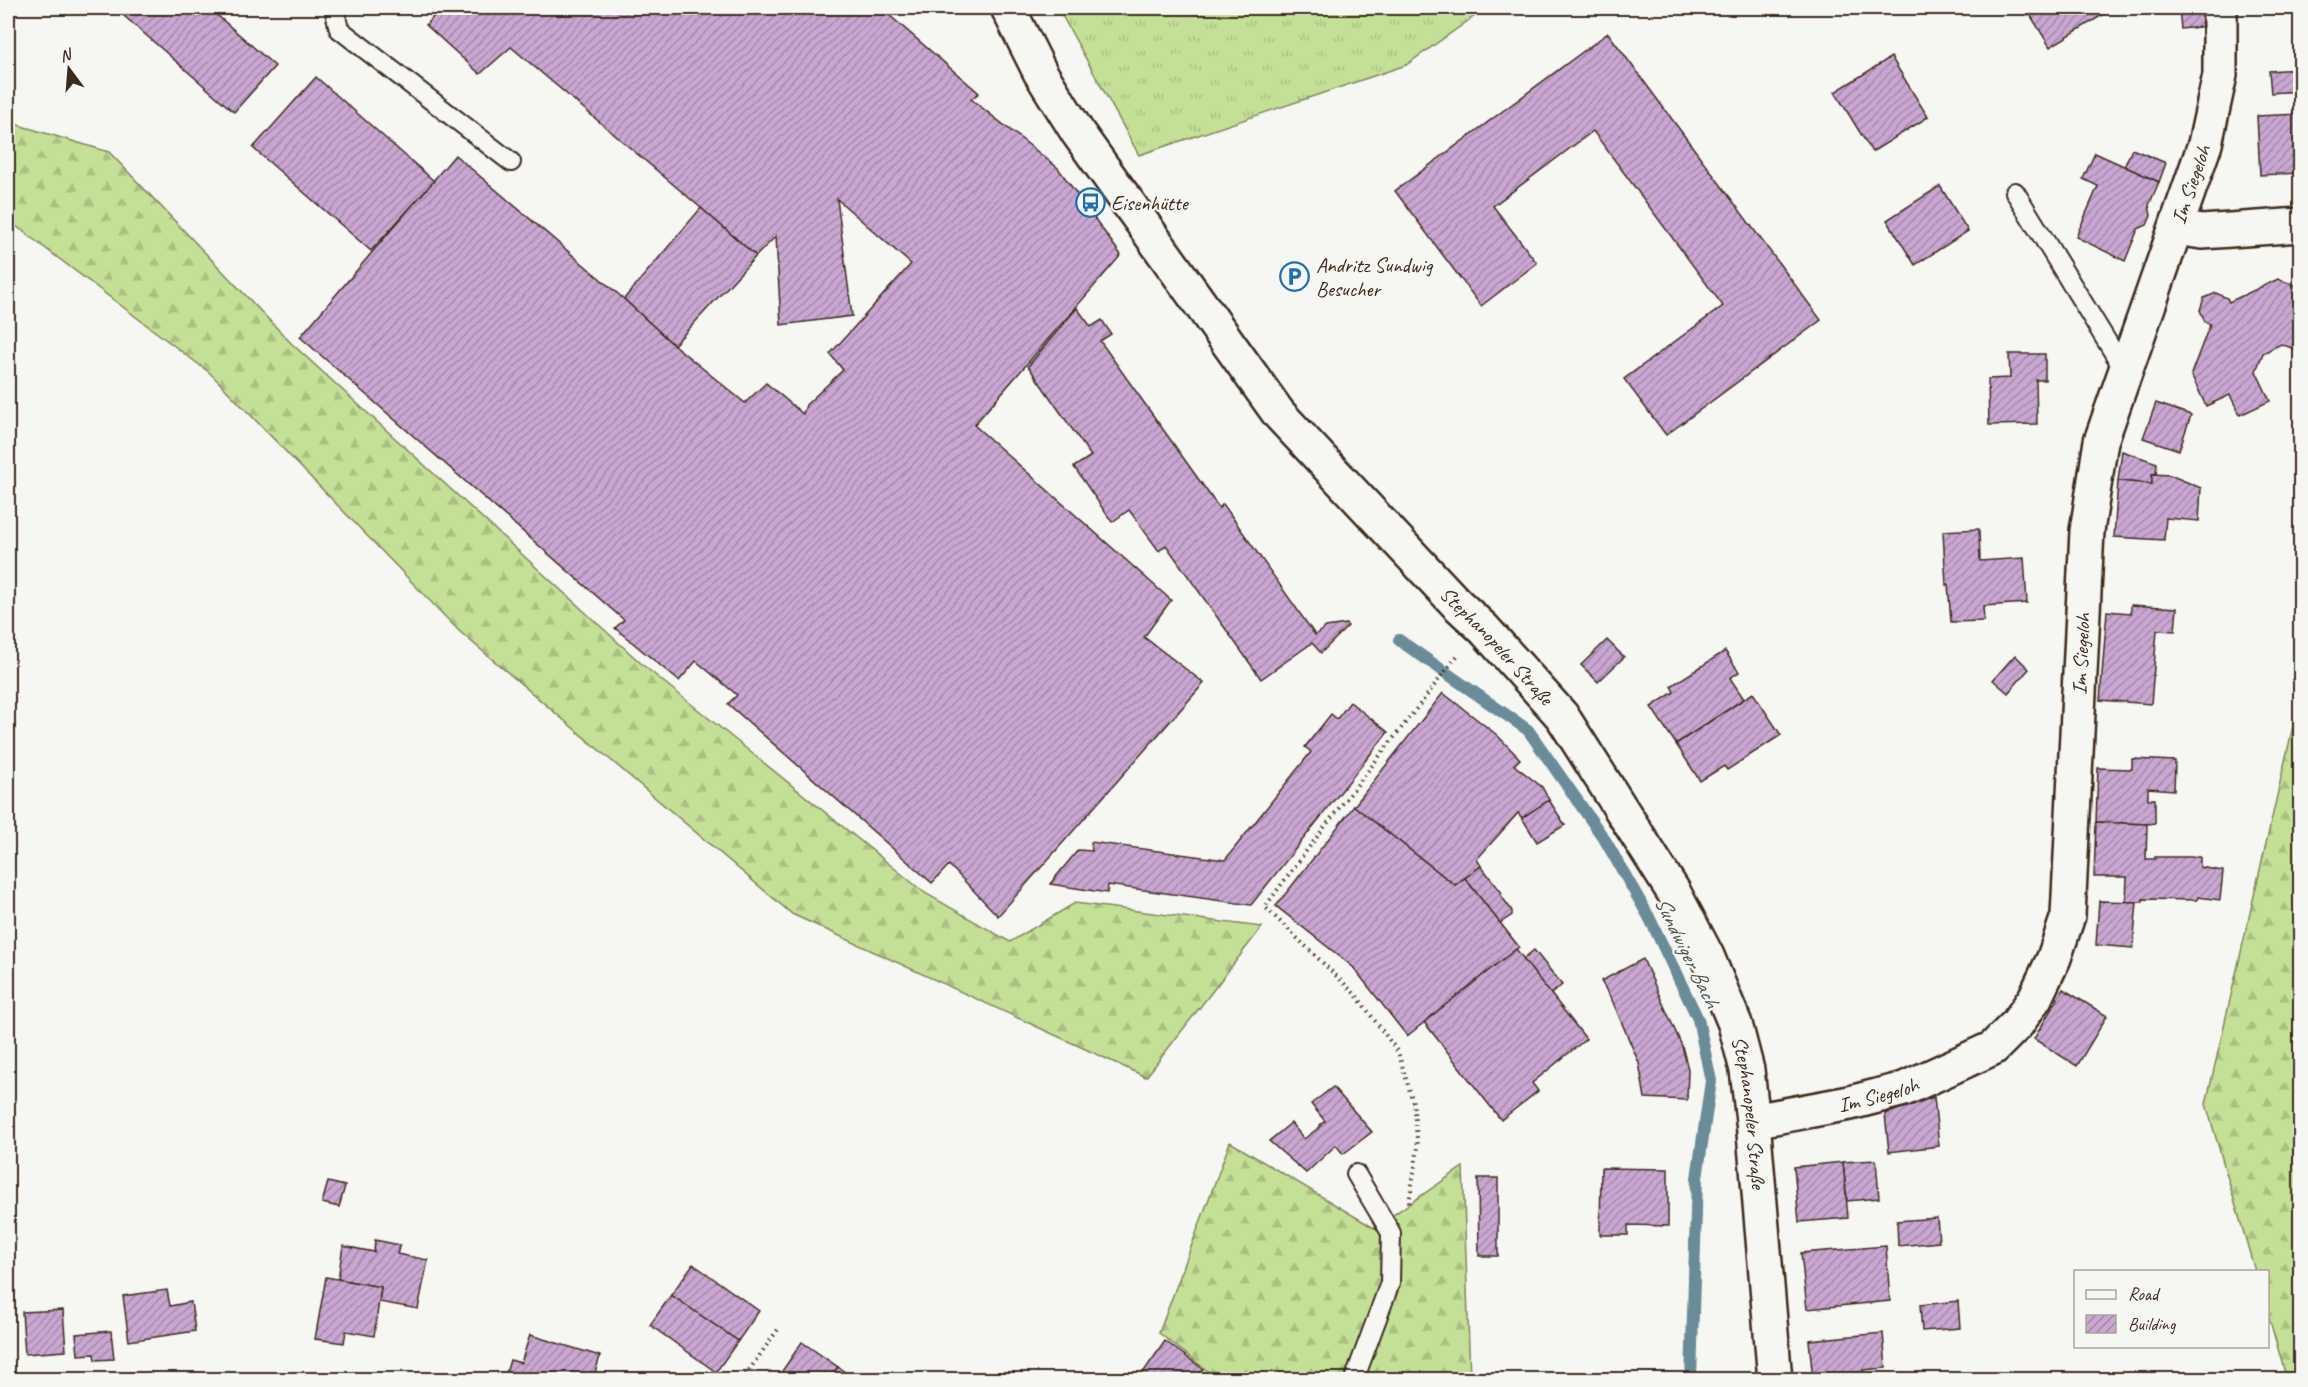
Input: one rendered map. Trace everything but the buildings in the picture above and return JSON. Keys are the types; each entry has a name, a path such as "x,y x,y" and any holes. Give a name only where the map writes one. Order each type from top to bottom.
{"street":[{"name":"Stephanopeler Straße","path":"1008,8 1040,72 1078,133 1279,414 1457,604 1484,629 1562,716 1673,891 1707,956 1735,1024 1747,1070 1754,1122 1775,1380"},
{"name":"Im Siegeloh","path":"1754,1122 1850,1103 1904,1089 1993,1048 2017,1024 2035,998 2054,958 2068,916 2087,531 2101,441 2205,144 2220,75 2220,8"},
{"path":"2176,228 2202,232 2301,225"}],"lane":[{"path":"334,8 339,29 511,162"},
{"path":"2015,192 2125,371"},
{"path":"1354,1380 1390,1283 1392,1233 1356,1174"}],"path":[{"path":"1408,1213 1418,1146 1413,1102 1398,1052 1356,995 1265,907 1318,833 1464,646 1484,629"},
{"path":"742,1380 779,1328"}],"green space":[{"path":"1058,8 1486,8 1406,65 1139,155"},
{"path":"8,122 109,152 291,343 644,666 925,893 1010,942 1075,903 1262,927 1146,1077 792,914 459,631 210,373 8,220"},
{"path":"2300,696 2300,1379 2287,1380 2269,1317 2269,1270 2255,1270 2206,1104"},
{"path":"1230,1142 1374,1228 1463,1167 1470,1379 1218,1379 1159,1333"}],"waterway":[{"name":"Sundwiger Bach","path":"1399,640 1528,730 1605,840 1649,917 1698,1019 1711,1081 1697,1178 1691,1380"}],"place":[{"name":"Eisenhütte","path":"1090,203"},
{"name":"Andritz Sundwig Besucher","path":"1295,277"}]}
